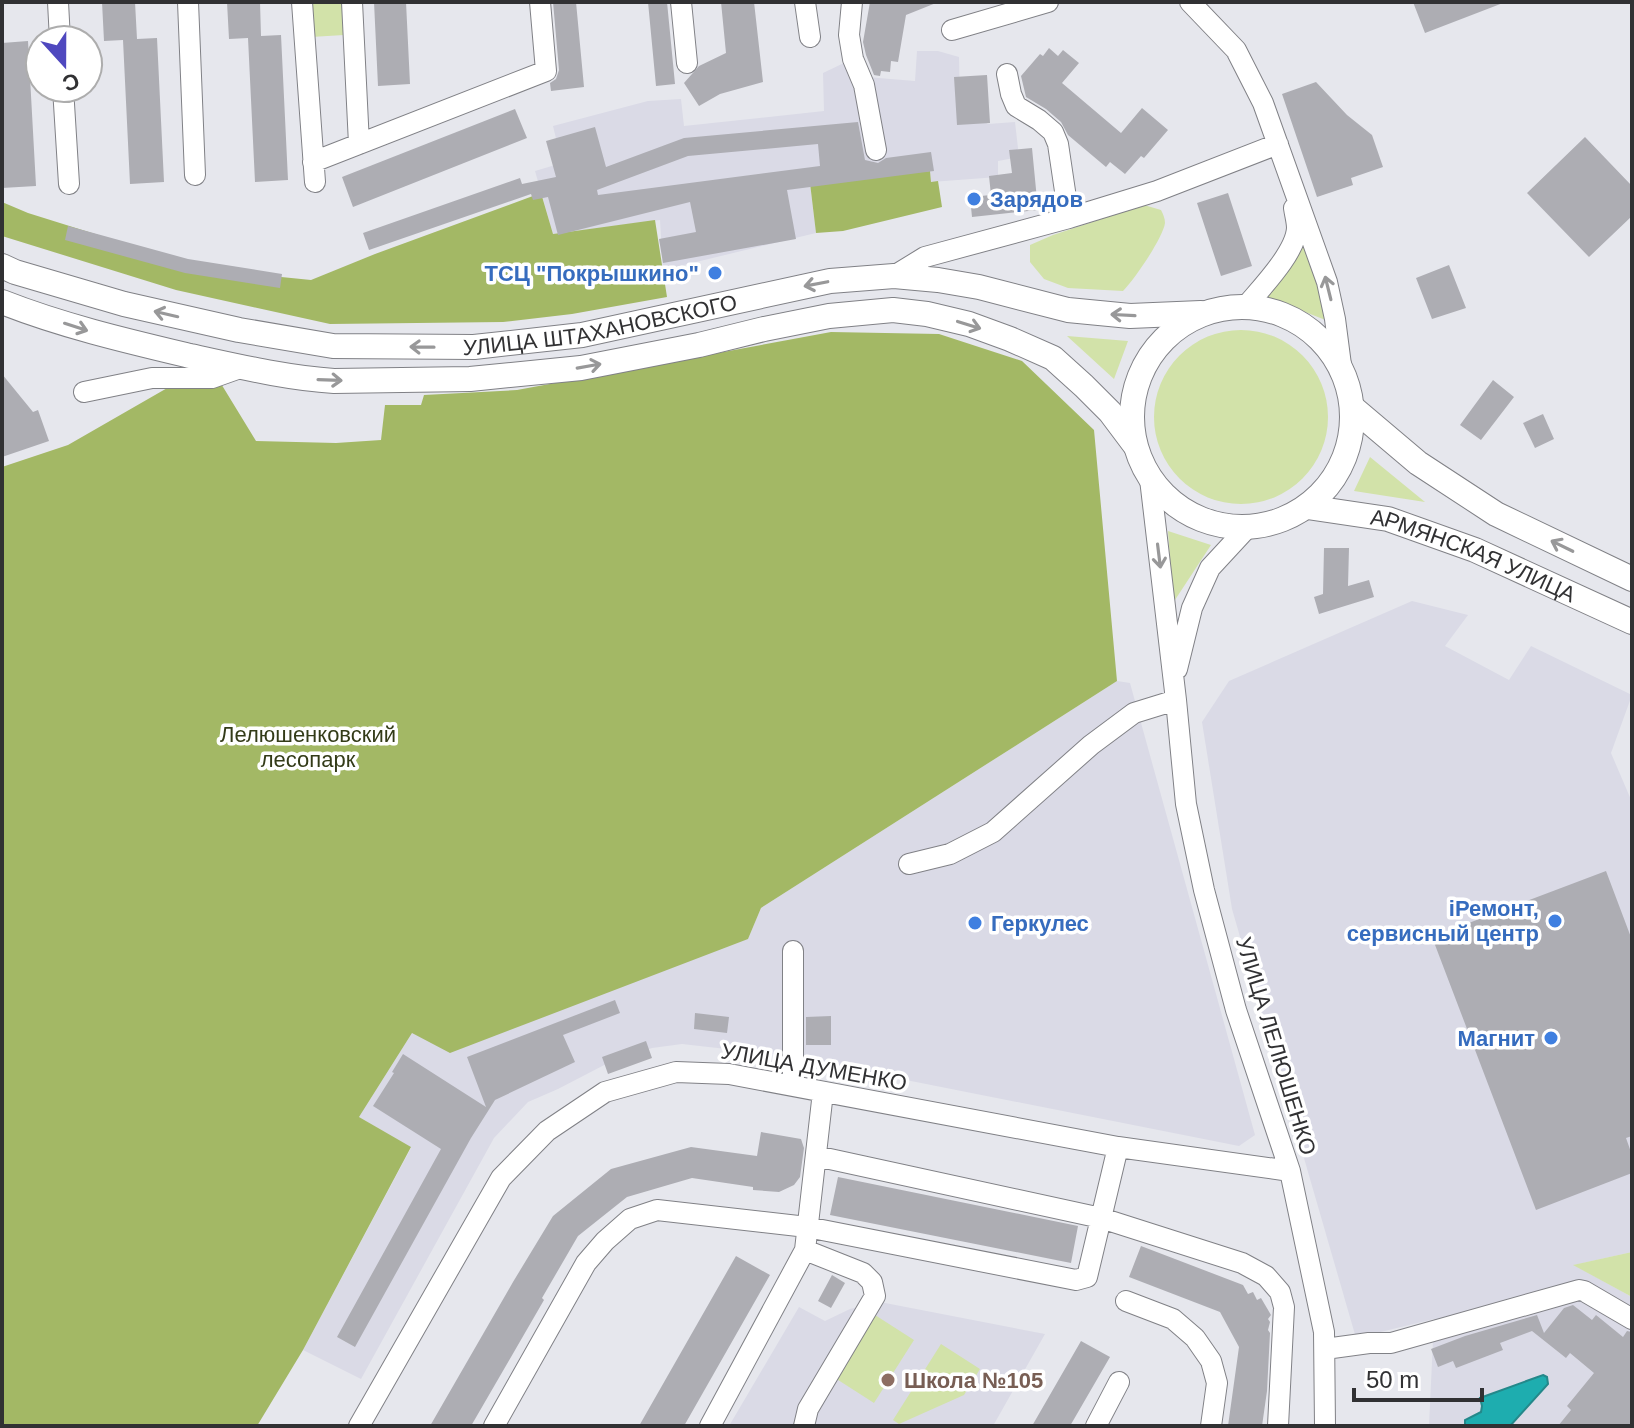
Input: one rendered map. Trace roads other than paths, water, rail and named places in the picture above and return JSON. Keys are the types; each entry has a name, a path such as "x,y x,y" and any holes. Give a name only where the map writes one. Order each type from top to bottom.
{"main road":[{"name":"УЛИЦА ШТАХАНОВСКОГО","path":"2,266 124,304 239,330 333,346 474,347 582,335 830,281 894,276 979,287 1068,310 1130,316 1201,313"},
{"name":"УЛИЦА ШТАХАНОВСКОГО","path":"2,302 109,337 243,367 334,381 470,379 581,368 829,316 893,310 927,314 969,324 1053,358 1110,412 1134,444"},
{"path":"1247,305 1282,313 1313,330 1341,365 1353,408 1352,437 1344,462 1329,486 1307,507 1284,519 1247,528 1225,527 1202,521 1171,502 1150,479 1134,444 1131,404 1143,365 1167,334 1201,313 1247,305"},
{"name":"АРМЯНСКАЯ УЛИЦА","path":"1353,408 1418,463 1496,514 1632,579"},
{"name":"АРМЯНСКАЯ УЛИЦА","path":"1307,507 1388,519 1497,559 1632,622"}],"street":[{"path":"58,2 59,24"},
{"path":"188,2 195,175"},
{"path":"302,2 314,172 359,144 546,71 540,2"},
{"path":"352,2 359,144"},
{"path":"681,2 687,63"},
{"path":"805,2 810,37"},
{"path":"852,2 849,35 853,59 864,85 876,150"},
{"path":"952,30 1048,2"},
{"path":"1190,2 1236,50 1263,103 1327,282 1341,365"},
{"path":"1007,74 1016,106 1053,132 1058,144 1069,218"},
{"path":"64,104 69,184"},
{"path":"894,276 925,257 1157,191 1278,144"},
{"path":"1247,305 1276,271 1293,243 1297,229 1289,177"},
{"path":"84,392 152,378 212,378 243,367"},
{"name":"УЛИЦА ЛЕЛЮШЕНКО","path":"1150,479 1186,804 1204,890 1236,1010 1290,1171 1324,1332 1325,1426"},
{"path":"909,864 950,854 993,832 1091,745 1134,713 1175,690 1192,608 1210,568 1247,528"},
{"path":"793,951 793,1086"},
{"name":"УЛИЦА ДУМЕНКО","path":"359,1426 501,1178 547,1131 605,1092 676,1072 729,1074 1118,1147 1290,1171"},
{"path":"710,1426 805,1250 823,1092"},
{"path":"494,1426 586,1263 630,1219 657,1210 807,1227 1076,1280 1087,1277 1118,1147"},
{"path":"816,1156 1101,1218 1242,1263 1266,1276 1280,1292 1284,1307 1278,1426"},
{"path":"804,1426 808,1409 875,1296 872,1282 863,1273 805,1250"},
{"path":"1325,1349 1391,1343 1579,1290 1632,1319"},
{"path":"1126,1301 1173,1319 1203,1349 1211,1361 1217,1383 1211,1426"},
{"path":"1096,1426 1119,1382"}],"water":[{"path":"1543,1375 1547,1377 1548,1384 1510,1426 1465,1426 1465,1420 1481,1412 1480,1398"}],"place":[{"name":"Зарядов","path":"974,199"},
{"name":"ТСЦ \"Покрышкино\"","path":"715,273"},
{"name":"iРемонт, сервисный центр","path":"1555,921"},
{"name":"Геркулес","path":"975,923"},
{"name":"Магнит","path":"1551,1038"},
{"name":"Школа №105","path":"888,1380"}],"park label":[{"name":"Лелюшенковский лесопарк","path":"308,746"}]}
